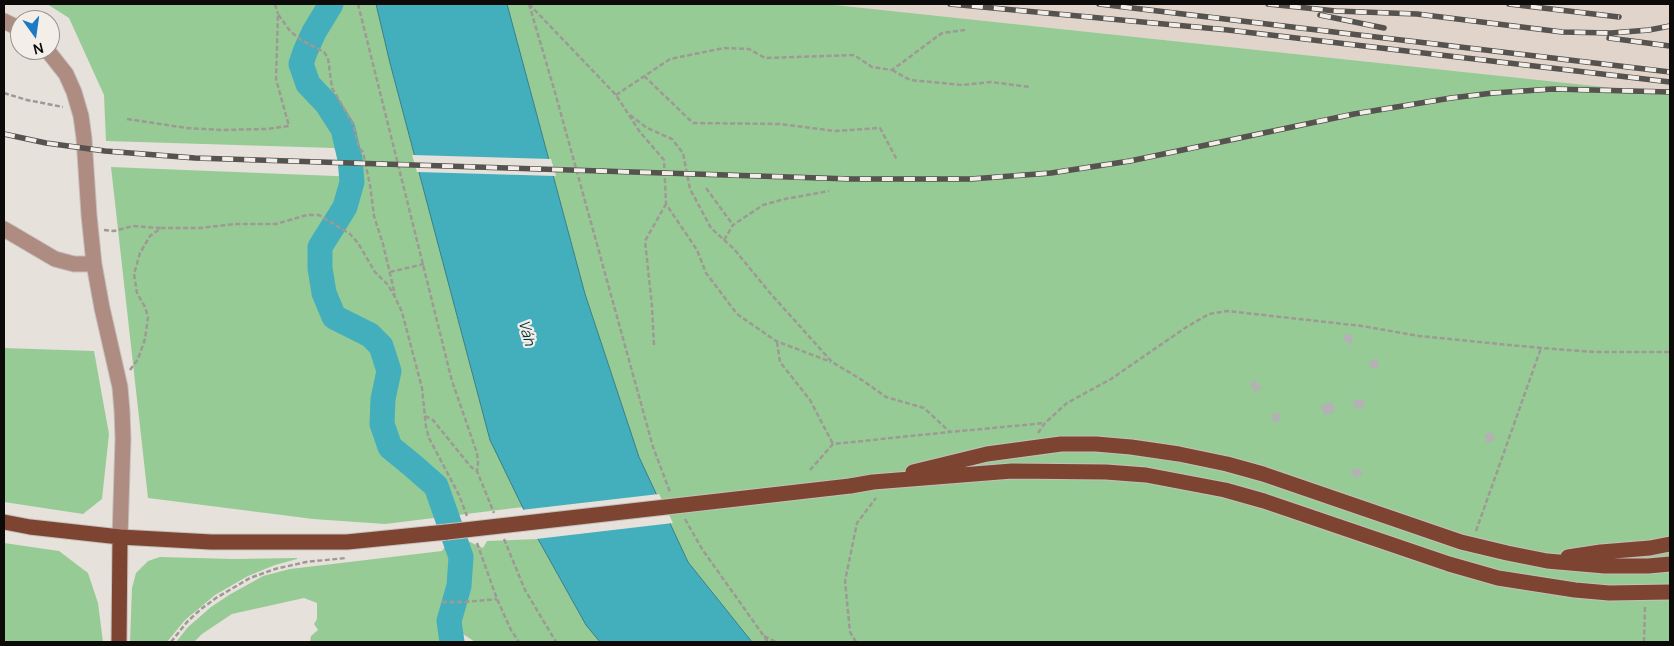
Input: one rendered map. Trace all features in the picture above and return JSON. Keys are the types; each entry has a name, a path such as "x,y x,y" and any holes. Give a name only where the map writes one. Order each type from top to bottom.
{"main road":[{"path":"4,522 30,527 120,537 211,542 347,542 850,486 972,457 1061,444 1096,444 1179,454 1227,464 1272,477 1472,544 1546,561 1605,566 1670,564"},
{"path":"873,482 1022,471 1106,472 1146,475 1225,490 1264,501 1448,564 1498,578 1574,590 1609,593 1670,592"},
{"path":"119,642 120,537"},
{"path":"1546,561 1670,544"},
{"path":"1646,593 1670,588"}],"street":[{"path":"55,60 66,74 81,116 94,264 120,388 123,438 120,537"},
{"path":"4,229 55,259 74,264 94,264"}],"path":[{"path":"126,119 188,128 221,130 266,129 289,126 276,79 278,14 275,4"},
{"path":"358,4 452,381 477,453 477,471 495,516"},
{"path":"529,4 616,95 640,132 664,160 666,204 697,250 706,272 737,314 776,341 832,362 886,397 924,408 950,432"},
{"path":"529,4 653,447 671,495"},
{"path":"278,14 290,31 301,40 324,52 328,58 332,88 352,124 359,148 363,152 374,216 395,297"},
{"path":"892,70 942,33 965,30"},
{"path":"616,95 670,59 724,48 749,50 765,58 854,55 872,67 892,70 910,80 963,85 991,82 1030,87"},
{"path":"644,76 692,123 780,124 835,131 880,128 897,160"},
{"path":"4,93 27,100 65,107 81,116"},
{"path":"630,115 647,128 672,139 678,146 683,153 690,189 710,228 734,250 832,362"},
{"path":"706,188 733,225"},
{"path":"724,240 733,225 763,205 829,191"},
{"path":"654,345 645,241 666,204"},
{"path":"103,230 114,231 133,226 200,228 235,224 276,224 307,215 319,215 350,234 358,243 375,272 388,285 402,312 422,388 424,416 432,420 471,467 477,471"},
{"path":"129,372 138,359 145,339 148,317 138,293 134,274 140,253 150,236 161,228"},
{"path":"390,272 424,264"},
{"path":"1038,433 1045,423 1067,403 1111,379 1184,328 1209,314 1227,311 1362,326 1419,336 1541,348 1595,352 1670,352"},
{"path":"776,341 780,362 810,400 833,444"},
{"path":"1472,544 1541,348"},
{"path":"810,470 833,444 1045,423"},
{"path":"856,642 850,632 845,581 857,523 876,498"},
{"path":"684,518 702,549 768,642"},
{"path":"503,535 525,590 556,642"},
{"path":"171,642 187,622 202,609 216,598 250,578 274,569 306,562 355,557"},
{"path":"1644,642 1646,593"},
{"path":"442,602 497,599"},
{"path":"763,635 776,642"}],"shaded area":[{"path":"826,4 1670,4 1670,94"}],"green space":[{"path":"47,4 376,4 490,440 523,507 385,524 313,519 148,498 111,167 360,177 334,148 106,141 104,95 69,18 60,12 60,10"},
{"path":"507,4 826,4 1670,94 1670,642 752,642 688,562 639,457 585,294"},
{"path":"4,348 94,351 109,434 102,499 83,514 4,502"},
{"path":"538,539 586,624 600,642 475,642 463,634 453,642 310,642 311,636 318,630 314,624 317,619 317,603 304,598 232,614 202,634 194,642 176,642 188,627 211,607 263,576 290,569 442,551 445,547 454,550 468,541 483,548 487,541"},
{"path":"4,543 59,551 88,573 98,603 103,642 4,642"},
{"path":"160,557 297,559 275,565 248,576 215,595 185,620 167,642 130,642 132,588 136,573 148,561"}],"water":[{"name":"Váh","path":"376,4 507,4 585,294 639,457 688,562 752,642 600,642 586,625 538,539 490,440"}],"pier":[{"path":"412,155 551,159 556,176 417,172"},
{"path":"659,494 673,523 536,539 521,510"}],"building":[{"path":"1344,334 1353,336 1351,345 1343,341"},
{"path":"1377,359 1379,367 1371,369 1369,361"},
{"path":"1256,380 1259,387 1261,385 1262,388 1254,392 1250,383"},
{"path":"1363,399 1365,407 1355,408 1353,400"},
{"path":"1332,402 1335,412 1324,415 1321,405"},
{"path":"1272,413 1279,413 1280,421 1271,422 1273,420"},
{"path":"1492,432 1495,440 1487,443 1484,435"},
{"path":"1359,468 1363,474 1355,478 1350,470 1353,469 1354,471"}],"waterway":[{"path":"331,4 314,32 301,64 308,84 327,104 343,129 350,159 352,182 345,207 320,247 320,268 324,293 334,317 370,335 381,346 389,371 383,399 382,424 390,447 436,486 461,557 459,586 449,621 452,642"}],"railway":[{"path":"950,4 1228,30 1670,82"},
{"path":"1099,4 1670,72"},
{"path":"1268,4 1336,11 1417,14 1562,32 1611,33 1670,26"},
{"path":"1509,4 1619,17"},
{"path":"1320,15 1384,28"},
{"path":"1609,38 1670,46"},
{"path":"4,134 46,143 105,151 195,158 851,179 971,179 1051,173 1130,161 1354,114 1451,98 1553,89 1670,92"}]}
